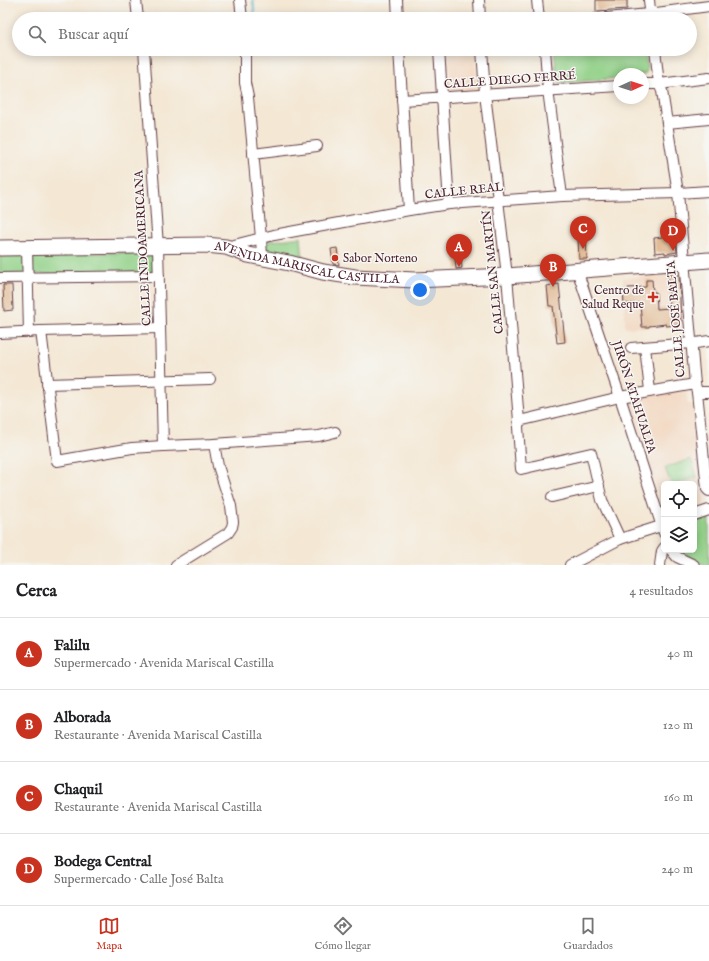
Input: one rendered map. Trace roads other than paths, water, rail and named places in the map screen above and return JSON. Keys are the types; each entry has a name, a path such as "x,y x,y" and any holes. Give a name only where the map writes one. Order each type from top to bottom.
{"highway":[{"name":"AVENIDA MARISCAL CASTILLA","path":"0,248 206,244 226,247 248,255 289,263 323,272 355,277 415,280 507,276 709,260"}],"street":[{"path":"136,0 137,12"},
{"path":"240,0 241,12"},
{"path":"397,0 398,12"},
{"path":"478,0 479,12"},
{"path":"538,0 539,12"},
{"path":"649,0 650,12"},
{"path":"674,12 709,6"},
{"name":"CALLE INDOAMERICANA","path":"144,56 158,246 163,446"},
{"path":"245,56 245,83 248,97 262,258"},
{"path":"399,56 409,210"},
{"path":"440,56 449,204"},
{"name":"CALLE SAN MARTÍN","path":"482,56 485,94 507,276 519,421 518,427 521,469 591,453 599,486"},
{"path":"546,56 548,90 562,196"},
{"name":"CALLE JOSÉ BALTA","path":"656,56 659,84 662,91 678,193 684,273 693,343 696,388 707,489 709,491"},
{"path":"649,84 709,78"},
{"name":"CALLE DIEGO FERRÉ","path":"402,100 613,86"},
{"path":"667,122 709,119"},
{"path":"253,154 317,146"},
{"name":"CALLE REAL","path":"226,247 261,238 409,210 449,204 562,196 709,191"},
{"path":"27,248 29,332"},
{"name":"JIRÓN ATAHUALPA","path":"577,270 661,522"},
{"path":"0,278 159,276"},
{"path":"0,333 160,328"},
{"path":"41,331 57,460 113,451 163,446 214,444 319,436 335,432"},
{"path":"631,348 709,341"},
{"path":"645,347 650,391"},
{"path":"47,384 210,379"},
{"path":"519,421 620,396 650,391 696,388 709,392"},
{"path":"176,565 228,533 232,527 233,522 231,506 218,466 214,444"},
{"path":"552,496 599,486 602,500 620,539"},
{"path":"697,514 709,510"},
{"path":"570,565 620,539 661,529"},
{"path":"660,565 662,553"},
{"path":"674,553 677,557 694,565"}],"waterway":[{"path":"253,0 254,12"}],"place":[{"name":"Chaquil","path":"583,249"},
{"name":"Bodega Central","path":"673,251"},
{"name":"Sabor Norteno","path":"335,258"},
{"name":"Falilu","path":"459,267"},
{"name":"Alborada","path":"553,287"},
{"name":"Centro de Salud Reque","path":"653,297"}]}
